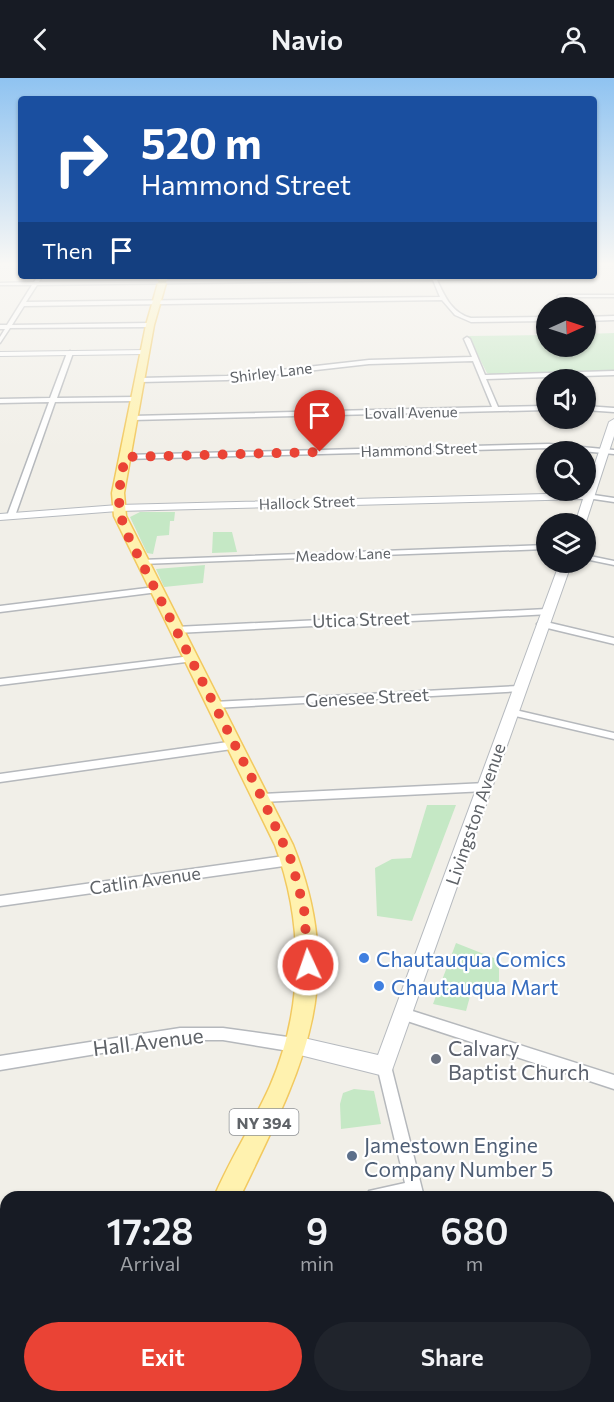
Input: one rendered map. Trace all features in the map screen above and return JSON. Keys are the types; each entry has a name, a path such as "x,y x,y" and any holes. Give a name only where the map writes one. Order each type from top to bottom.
{"main road":[{"name":"NY 394","path":"150,327 118,493 118,508 141,562 262,798 291,860 304,908 308,965 296,1045 276,1099 230,1191"}],"street":[{"path":"0,327 23,327"},
{"path":"0,341 8,327"},
{"path":"467,339 496,410"},
{"path":"0,354 145,352"},
{"path":"5,517 70,353"},
{"name":"Shirley Lane","path":"140,380 227,378 369,362 474,359"},
{"path":"483,377 614,373"},
{"path":"0,401 137,399"},
{"name":"Lovall Avenue","path":"132,417 536,408"},
{"path":"596,409 614,410"},
{"path":"596,482 609,451 614,422"},
{"name":"Hammond Street","path":"125,457 549,446 609,451"},
{"name":"Hallock Street","path":"5,517 118,508 536,497"},
{"name":"Hallock Street","path":"596,497 614,500"},
{"name":"Meadow Lane","path":"141,562 536,547"},
{"path":"596,559 614,563"},
{"name":"Livingston Avenue","path":"384,1066 562,573"},
{"path":"0,609 155,590"},
{"name":"Utica Street","path":"176,630 545,618 614,640"},
{"path":"0,682 191,659"},
{"name":"Genesee Street","path":"214,705 519,689"},
{"path":"511,712 614,736"},
{"path":"0,778 235,745"},
{"path":"262,798 486,787"},
{"name":"Catlin Avenue","path":"0,901 291,860"},
{"path":"403,1014 614,1082"},
{"name":"Hall Avenue","path":"0,1063 180,1034 223,1034 296,1045"},
{"path":"296,1045 384,1066 415,1191"}],"green space":[{"path":"614,333 614,372 596,372 596,369 536,369 536,374 493,375 487,373 468,336 536,335 536,357 596,357 596,334"},
{"path":"140,512 175,512 174,521 170,521 169,535 157,536 153,554 147,553 130,517"},
{"path":"213,532 232,532 237,552 212,553"},
{"path":"205,565 203,583 164,587 156,569"},
{"path":"427,805 456,805 412,921 377,916 375,868 392,859 411,858"},
{"path":"456,943 499,960 499,993 472,989 466,1011 433,1004"},
{"path":"354,1089 374,1091 381,1124 341,1129 340,1104 343,1093"}],"place":[{"name":"Chautauqua Comics","path":"364,958"},
{"name":"Chautauqua Mart","path":"379,986"},
{"name":"Calvary Baptist Church","path":"436,1059"},
{"name":"Jamestown Engine Company Number 5","path":"352,1156"}],"route":[{"path":"308,965 304,908 291,860 262,798 129,538 118,508 118,493 125,457 320,452"}]}
